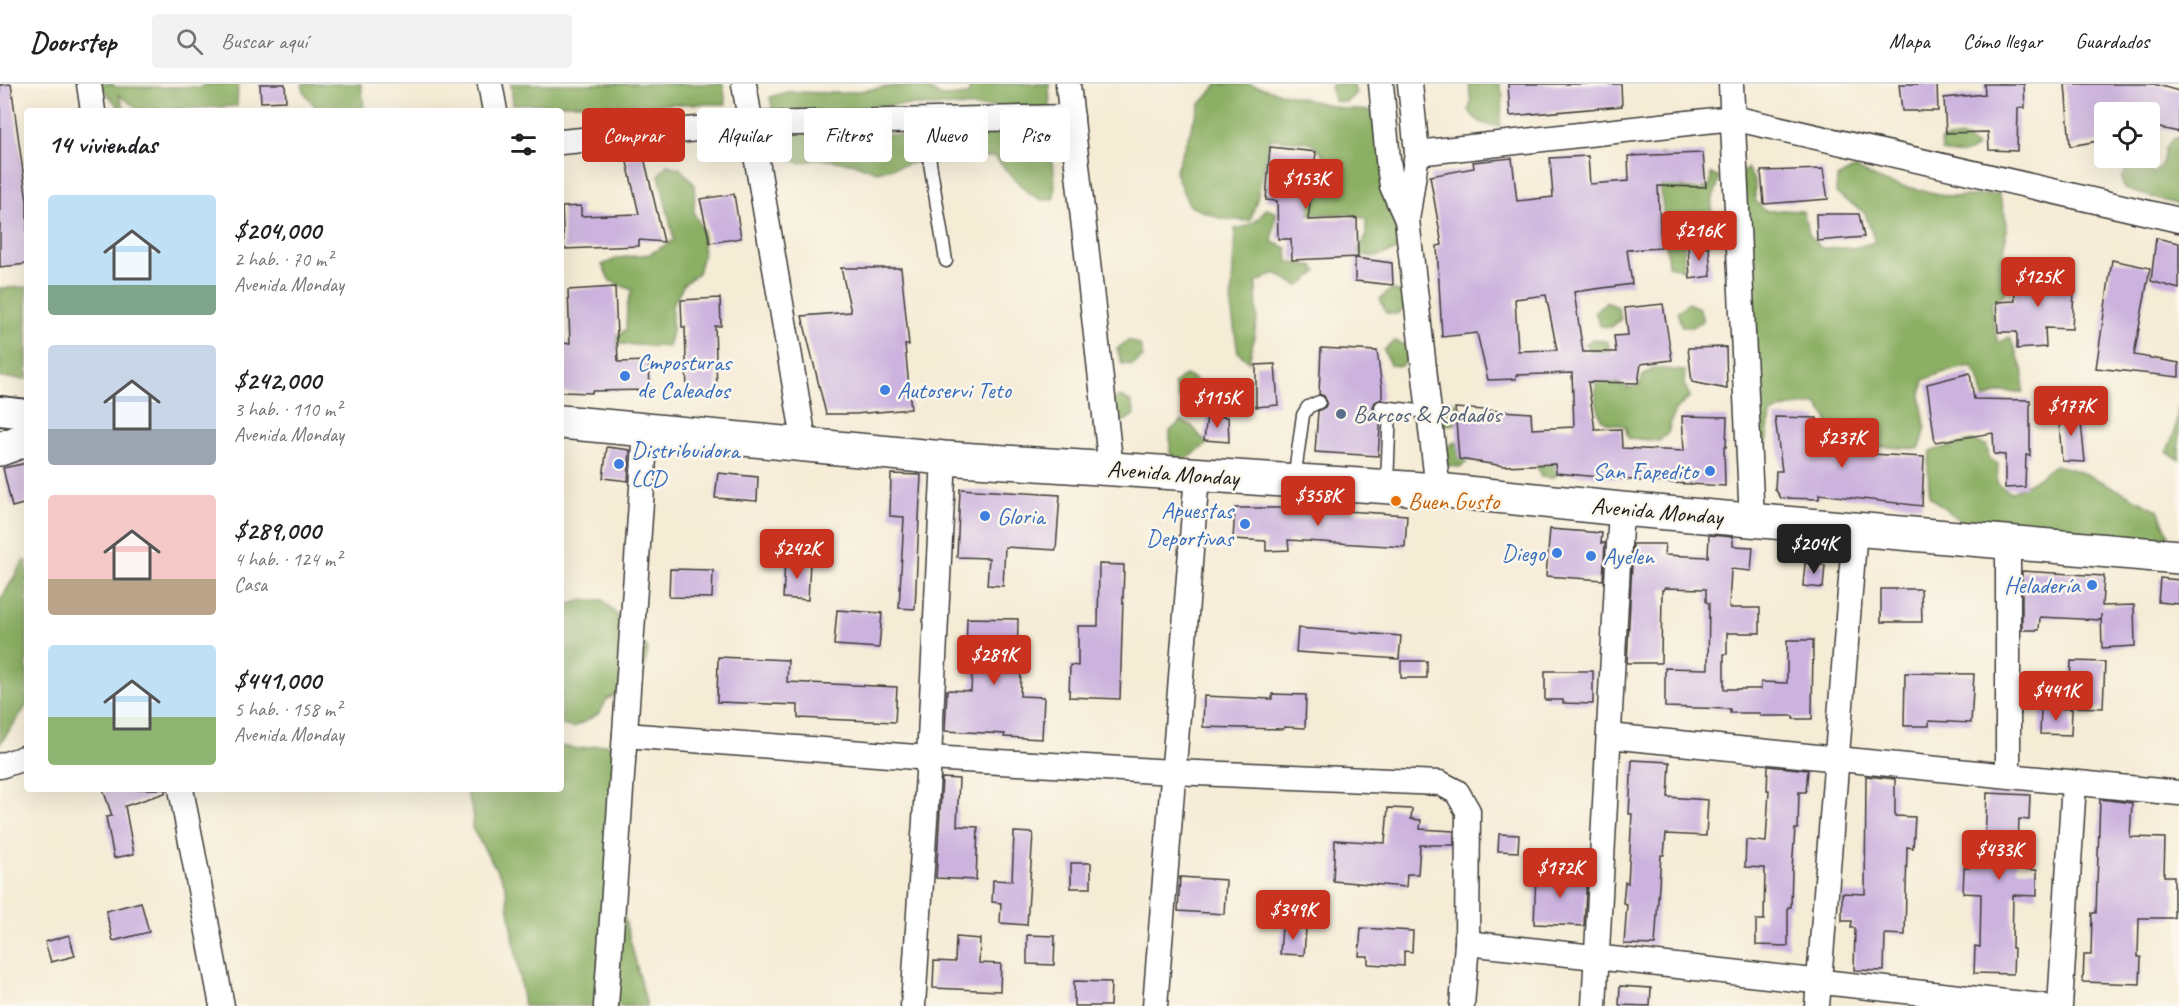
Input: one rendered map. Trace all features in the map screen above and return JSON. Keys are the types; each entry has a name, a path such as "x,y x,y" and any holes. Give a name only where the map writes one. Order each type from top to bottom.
{"main road":[{"name":"Avenida Monday","path":"564,422 944,458 1438,490 1621,509 2179,557"},
{"path":"0,449 24,440"}],"street":[{"path":"89,84 93,108"},
{"path":"490,84 494,108"},
{"path":"744,84 748,108"},
{"path":"1068,84 1111,469"},
{"path":"1381,84 1392,186 1407,220"},
{"path":"1410,84 1418,153 1407,220 1438,490"},
{"path":"1731,84 1752,520"},
{"path":"988,119 1072,117"},
{"path":"1418,153 1733,118 2179,220"},
{"path":"792,123 904,120"},
{"path":"564,142 697,129"},
{"path":"756,162 805,446"},
{"path":"0,411 24,414"},
{"path":"606,1006 646,430"},
{"path":"913,1006 929,758 944,458"},
{"path":"1155,1006 1197,475"},
{"path":"1594,1006 1621,509"},
{"path":"1817,1006 1855,529"},
{"path":"2008,542 2008,775"},
{"path":"625,735 929,758 1173,772 1440,783 1457,792 1468,811 1467,943 1462,1006"},
{"path":"1609,736 2179,794"},
{"path":"0,766 24,758"},
{"path":"2060,1006 2074,783"},
{"path":"182,792 222,1006"},
{"path":"1467,943 2042,1006"}],"lane":[{"path":"930,162 946,261"},
{"path":"1294,481 1303,415 1308,406 1319,402"},
{"path":"1387,487 1385,408 1429,412"}],"green space":[{"path":"99,84 113,84 115,87 203,87 203,84 238,84 237,106 137,108 119,95 125,108 119,108"},
{"path":"302,84 361,84 364,108 316,108 304,92"},
{"path":"511,84 723,84 726,104 513,104"},
{"path":"971,84 1049,84 1050,108 907,105 804,108 804,111 792,112 792,108 772,108 770,97 787,92 843,93 897,86 923,86 942,97 968,95"},
{"path":"1218,84 1247,84 1345,109 1373,111 1398,216 1398,250 1376,257 1356,254 1366,237 1366,219 1348,214 1284,215 1324,187 1323,154 1310,142 1270,139 1250,221 1222,219 1189,206 1175,172 1200,104"},
{"path":"1333,84 1353,84 1356,94 1346,102 1335,101 1330,87"},
{"path":"1469,84 1499,84 1503,95 1500,126 1482,123 1469,110 1471,102"},
{"path":"792,133 804,133 805,162 800,163 792,160"},
{"path":"904,134 904,162 917,162 877,172 856,164 842,162 892,162 892,135"},
{"path":"988,134 1000,135 1000,162 1051,162 1054,169 1054,199 1041,200 1027,192 994,157 988,157"},
{"path":"1963,137 1977,147 1960,154 1942,151 1941,140"},
{"path":"2175,137 2179,139 2179,205 2124,189 2122,178 2127,168 2140,168 2154,173 2162,165 2165,148"},
{"path":"1660,154 1678,157 1683,188 1699,190 1710,187 1711,174 1719,178 1711,207 1715,234 1709,241 1685,241 1683,270 1668,265"},
{"path":"667,165 681,169 695,185 694,213 703,231 703,255 698,273 684,284 672,306 672,332 668,347 620,344 614,353 607,341 626,330 627,306 632,290 610,281 602,265 618,258 650,254 674,240 659,175"},
{"path":"1747,168 1755,182 1755,200 1765,211 1803,211 1809,234 1821,248 1853,248 1875,242 1865,213 1836,193 1837,178 1855,168 1884,182 1953,197 1999,194 2007,223 2004,256 2010,283 2004,294 1991,304 1993,323 1998,343 2010,337 2024,373 2023,392 2002,392 1984,398 1978,376 1971,366 1941,373 1924,380 1921,398 1925,430 1919,449 1870,446 1829,435 1827,418 1817,404 1784,408 1770,414 1766,447 1752,437 1749,305 1756,263 1741,216 1738,177"},
{"path":"1267,208 1276,213 1272,242 1287,248 1288,262 1314,266 1317,272 1299,286 1275,273 1256,283 1257,321 1249,362 1238,352 1231,307 1235,229 1254,222"},
{"path":"24,287 24,379 0,378 0,288"},
{"path":"1392,289 1403,294 1407,307 1397,314 1386,313 1380,299"},
{"path":"1606,302 1618,307 1621,319 1611,327 1600,326 1595,311"},
{"path":"1688,303 1699,308 1703,320 1693,327 1682,327 1677,312"},
{"path":"1593,339 1608,342 1616,383 1628,388 1639,386 1643,376 1653,368 1685,371 1684,384 1690,396 1674,412 1668,433 1659,441 1628,438 1625,426 1608,423 1601,419 1596,400 1595,355 1586,344"},
{"path":"1128,340 1140,345 1143,357 1133,365 1122,364 1117,349"},
{"path":"1395,341 1407,346 1410,358 1401,366 1390,365 1384,350"},
{"path":"1185,375 1196,380 1200,392 1190,400 1179,399 1174,384"},
{"path":"1119,396 1131,402 1135,414 1125,421 1114,421 1108,406"},
{"path":"1447,400 1459,405 1463,418 1453,425 1442,424 1437,410"},
{"path":"2179,404 2179,460 2167,451 2174,433"},
{"path":"1181,421 1192,426 1207,444 1186,459 1170,455 1170,431"},
{"path":"1971,441 1987,445 1989,458 1998,464 1997,483 2010,493 2033,481 2055,465 2075,470 2158,510 2169,535 2155,544 2013,533 1991,522 1967,526 1929,496 1928,464 1931,451"},
{"path":"1454,442 1466,447 1469,460 1460,467 1448,466 1443,452"},
{"path":"1547,453 1562,471 1552,478 1541,477 1536,463"},
{"path":"24,560 24,709 0,744 0,601"},
{"path":"583,600 603,600 648,649 644,671 633,687 607,699 600,713 573,728 564,726 564,606"},
{"path":"605,744 616,748 610,861 647,1006 524,1006 505,884 472,828 473,812 466,792 564,792 564,746 579,749"}],"building":[{"path":"11,84 24,179 24,264 0,267 0,85"},
{"path":"260,84 285,84 286,101 261,102"},
{"path":"1508,84 1621,84 1622,106 1510,116"},
{"path":"1899,84 1937,84 1938,111 1902,111"},
{"path":"1984,84 2024,84 2025,108 2018,108 2017,151 1989,150 1988,132 1946,133 1944,98 1985,94"},
{"path":"2065,84 2154,84 2179,91 2179,132 2160,128 2160,102 2094,102 2094,142 2070,146"},
{"path":"1270,147 1316,152 1308,220 1357,218 1358,257 1292,260 1291,239 1278,239 1277,201 1266,200"},
{"path":"1703,153 1706,187 1658,186 1661,248 1627,250 1632,284 1574,292 1583,352 1616,352 1614,336 1628,335 1625,308 1663,304 1672,360 1641,364 1638,383 1588,382 1595,430 1621,429 1622,448 1684,451 1682,416 1727,417 1726,447 1724,447 1725,486 1556,473 1555,464 1504,466 1459,459 1455,408 1531,413 1532,429 1574,427 1572,373 1516,375 1516,379 1488,380 1477,333 1442,337 1437,246 1442,245 1430,176 1474,168 1473,162 1512,158 1517,201 1553,197 1550,158 1588,156 1590,184 1629,181 1628,156","holes":["1546,295 1557,350 1518,351 1515,299"]},
{"path":"627,162 645,162 664,242 639,240 639,246 564,249 564,207 581,206 581,216 639,214"},
{"path":"1823,169 1828,199 1764,204 1761,171"},
{"path":"734,194 741,238 710,243 700,199"},
{"path":"1816,214 1859,214 1864,237 1817,241"},
{"path":"2156,238 2179,243 2179,289 2151,281"},
{"path":"1688,245 1709,247 1711,276 1690,279"},
{"path":"1355,258 1392,263 1393,285 1355,281"},
{"path":"2112,260 2150,268 2134,355 2179,363 2179,377 2096,368"},
{"path":"841,268 901,268 909,345 905,345 911,409 826,414 802,316 851,312"},
{"path":"2052,272 2075,272 2072,329 2045,328 2046,347 2017,349 2017,332 1998,332 1996,302 2015,301 2014,278 2052,277"},
{"path":"615,287 618,362 649,361 650,390 564,392 564,344 570,343 568,290"},
{"path":"720,298 721,326 715,326 717,392 687,393 685,327 682,327 681,300"},
{"path":"1726,347 1727,389 1692,382 1688,348"},
{"path":"1321,348 1377,351 1382,388 1382,399 1375,402 1373,407 1376,413 1381,415 1378,456 1315,452 1318,411 1325,407 1327,402 1324,396 1319,394"},
{"path":"1275,364 1278,405 1256,407 1256,365"},
{"path":"1970,373 1974,399 2030,400 2030,456 2026,455 2025,487 2005,488 2005,455 1994,454 1993,433 1935,442 1927,384"},
{"path":"2058,411 2080,413 2085,462 2062,461"},
{"path":"1207,416 1228,417 1229,442 1204,440"},
{"path":"1775,417 1817,418 1818,451 1924,457 1922,506 1819,494 1819,499 1781,498 1775,489 1776,471 1782,471"},
{"name":"Distribuidora LCD","path":"607,447 630,450 628,481 603,478"},
{"path":"24,464 24,504 12,507 3,468"},
{"path":"718,473 758,477 757,501 715,498"},
{"path":"891,474 921,475 915,609 899,608 904,517 890,516"},
{"path":"960,489 1060,495 1056,550 1005,547 1003,586 987,585 989,558 957,557"},
{"path":"1235,508 1300,508 1407,515 1405,547 1288,540 1289,550 1266,551 1266,541 1233,539"},
{"path":"1550,529 1602,533 1601,543 1605,543 1603,580 1546,576"},
{"path":"1709,535 1733,537 1733,546 1753,547 1751,571 1731,569 1729,608 1760,608 1760,633 1727,633 1727,654 1724,654 1724,689 1761,689 1761,682 1787,683 1787,640 1813,640 1812,719 1793,719 1793,716 1760,716 1760,713 1730,713 1730,709 1665,707 1665,668 1708,669 1709,603 1706,602 1706,589 1664,588 1662,590 1661,663 1627,663 1633,544 1665,544 1664,555 1708,557"},
{"path":"785,561 810,562 808,600 783,598"},
{"path":"1805,563 1825,565 1823,588 1803,586"},
{"path":"1099,564 1124,565 1120,699 1069,697 1070,665 1078,666 1078,626 1098,626"},
{"path":"670,569 713,570 712,598 669,597"},
{"path":"2022,571 2104,576 2102,606 2134,605 2135,646 2102,648 2101,614 2101,620 2040,617 2039,630 2022,630"},
{"path":"2160,578 2179,580 2179,604 2158,602"},
{"path":"1881,589 1921,589 1922,622 1881,622"},
{"path":"837,610 882,613 879,648 834,645"},
{"path":"967,618 1018,619 1017,669 1021,670 1020,696 1044,697 1042,739 1004,737 1005,734 945,731 947,690 971,691 973,654 966,654"},
{"path":"1298,628 1401,636 1399,659 1296,652"},
{"path":"718,657 788,660 787,682 897,687 895,722 798,718 798,705 717,702"},
{"path":"1401,661 1427,661 1427,678 1401,678"},
{"path":"2071,661 2105,662 2103,708 2069,707"},
{"path":"1545,671 1593,671 1593,704 1545,700"},
{"path":"1905,673 1974,674 1971,723 1929,721 1929,726 1904,726"},
{"path":"1272,694 1306,695 1305,728 1203,727 1204,696 1272,699"},
{"path":"2041,708 2072,709 2071,735 2040,734"},
{"path":"1632,760 1670,762 1668,797 1708,800 1706,836 1666,834 1664,855 1661,855 1655,945 1624,944 1627,904 1623,903 1625,882 1628,883"},
{"path":"1768,766 1808,770 1806,792 1799,792 1791,907 1788,907 1788,946 1756,945 1756,920 1764,920 1765,868 1745,867 1746,840 1766,842"},
{"path":"1866,776 1895,779 1895,816 1915,817 1913,848 1907,847 1905,935 1885,934 1884,971 1854,970 1855,928 1851,928 1852,921 1842,921 1842,893 1865,894"},
{"path":"942,778 959,779 957,826 978,827 976,880 936,878"},
{"path":"104,792 165,792 125,806 134,854 114,858 106,817 112,816"},
{"path":"1987,793 2030,795 2029,820 2019,819 2017,869 2037,870 2037,896 2013,895 2013,974 1974,973 1975,946 1980,947 1981,894 1963,893 1964,868 1969,868 1970,842 1985,842"},
{"path":"2100,799 2132,803 2130,837 2165,838 2164,876 2174,876 2174,918 2139,918 2140,984 2083,982 2084,955 2091,955 2092,913 2096,913"},
{"path":"1388,808 1412,809 1411,819 1421,820 1420,829 1454,831 1454,845 1420,845 1418,874 1407,874 1406,887 1333,881 1335,840 1385,843"},
{"path":"1014,832 1033,833 1027,925 1000,923 1001,903 992,902 993,880 1012,881"},
{"path":"1499,834 1519,835 1518,852 1498,851"},
{"path":"1071,863 1091,863 1091,888 1071,888"},
{"path":"1536,873 1587,875 1584,926 1534,924"},
{"path":"1180,877 1226,880 1224,914 1178,911"},
{"path":"141,902 149,932 113,941 106,911"},
{"path":"1282,927 1306,928 1304,955 1280,954"},
{"path":"1361,928 1413,931 1412,952 1404,951 1404,966 1368,964 1368,956 1359,956"},
{"path":"69,935 75,956 51,962 45,942"},
{"path":"1027,935 1055,936 1054,965 1027,964"},
{"path":"956,937 980,939 979,963 1001,964 1000,991 933,988 934,961 955,962"},
{"path":"1074,981 1111,982 1110,1006 1074,1006"},
{"path":"1620,986 1651,988 1650,1006 1619,1005"}],"place":[{"name":"Cmposturas de Caleados","path":"625,376"},
{"name":"Autoservi Teto","path":"885,390"},
{"name":"Barcos & Rodados","path":"1341,414"},
{"name":"Distribuidora LCD","path":"619,464"},
{"name":"San Fapedito","path":"1710,471"},
{"name":"Buen Gusto","path":"1396,501"},
{"name":"Gloria","path":"985,516"},
{"name":"Apuestas Deportivas","path":"1245,524"},
{"name":"Diego","path":"1557,553"},
{"name":"Ayelen","path":"1591,556"},
{"name":"Heladería","path":"2092,585"}]}
